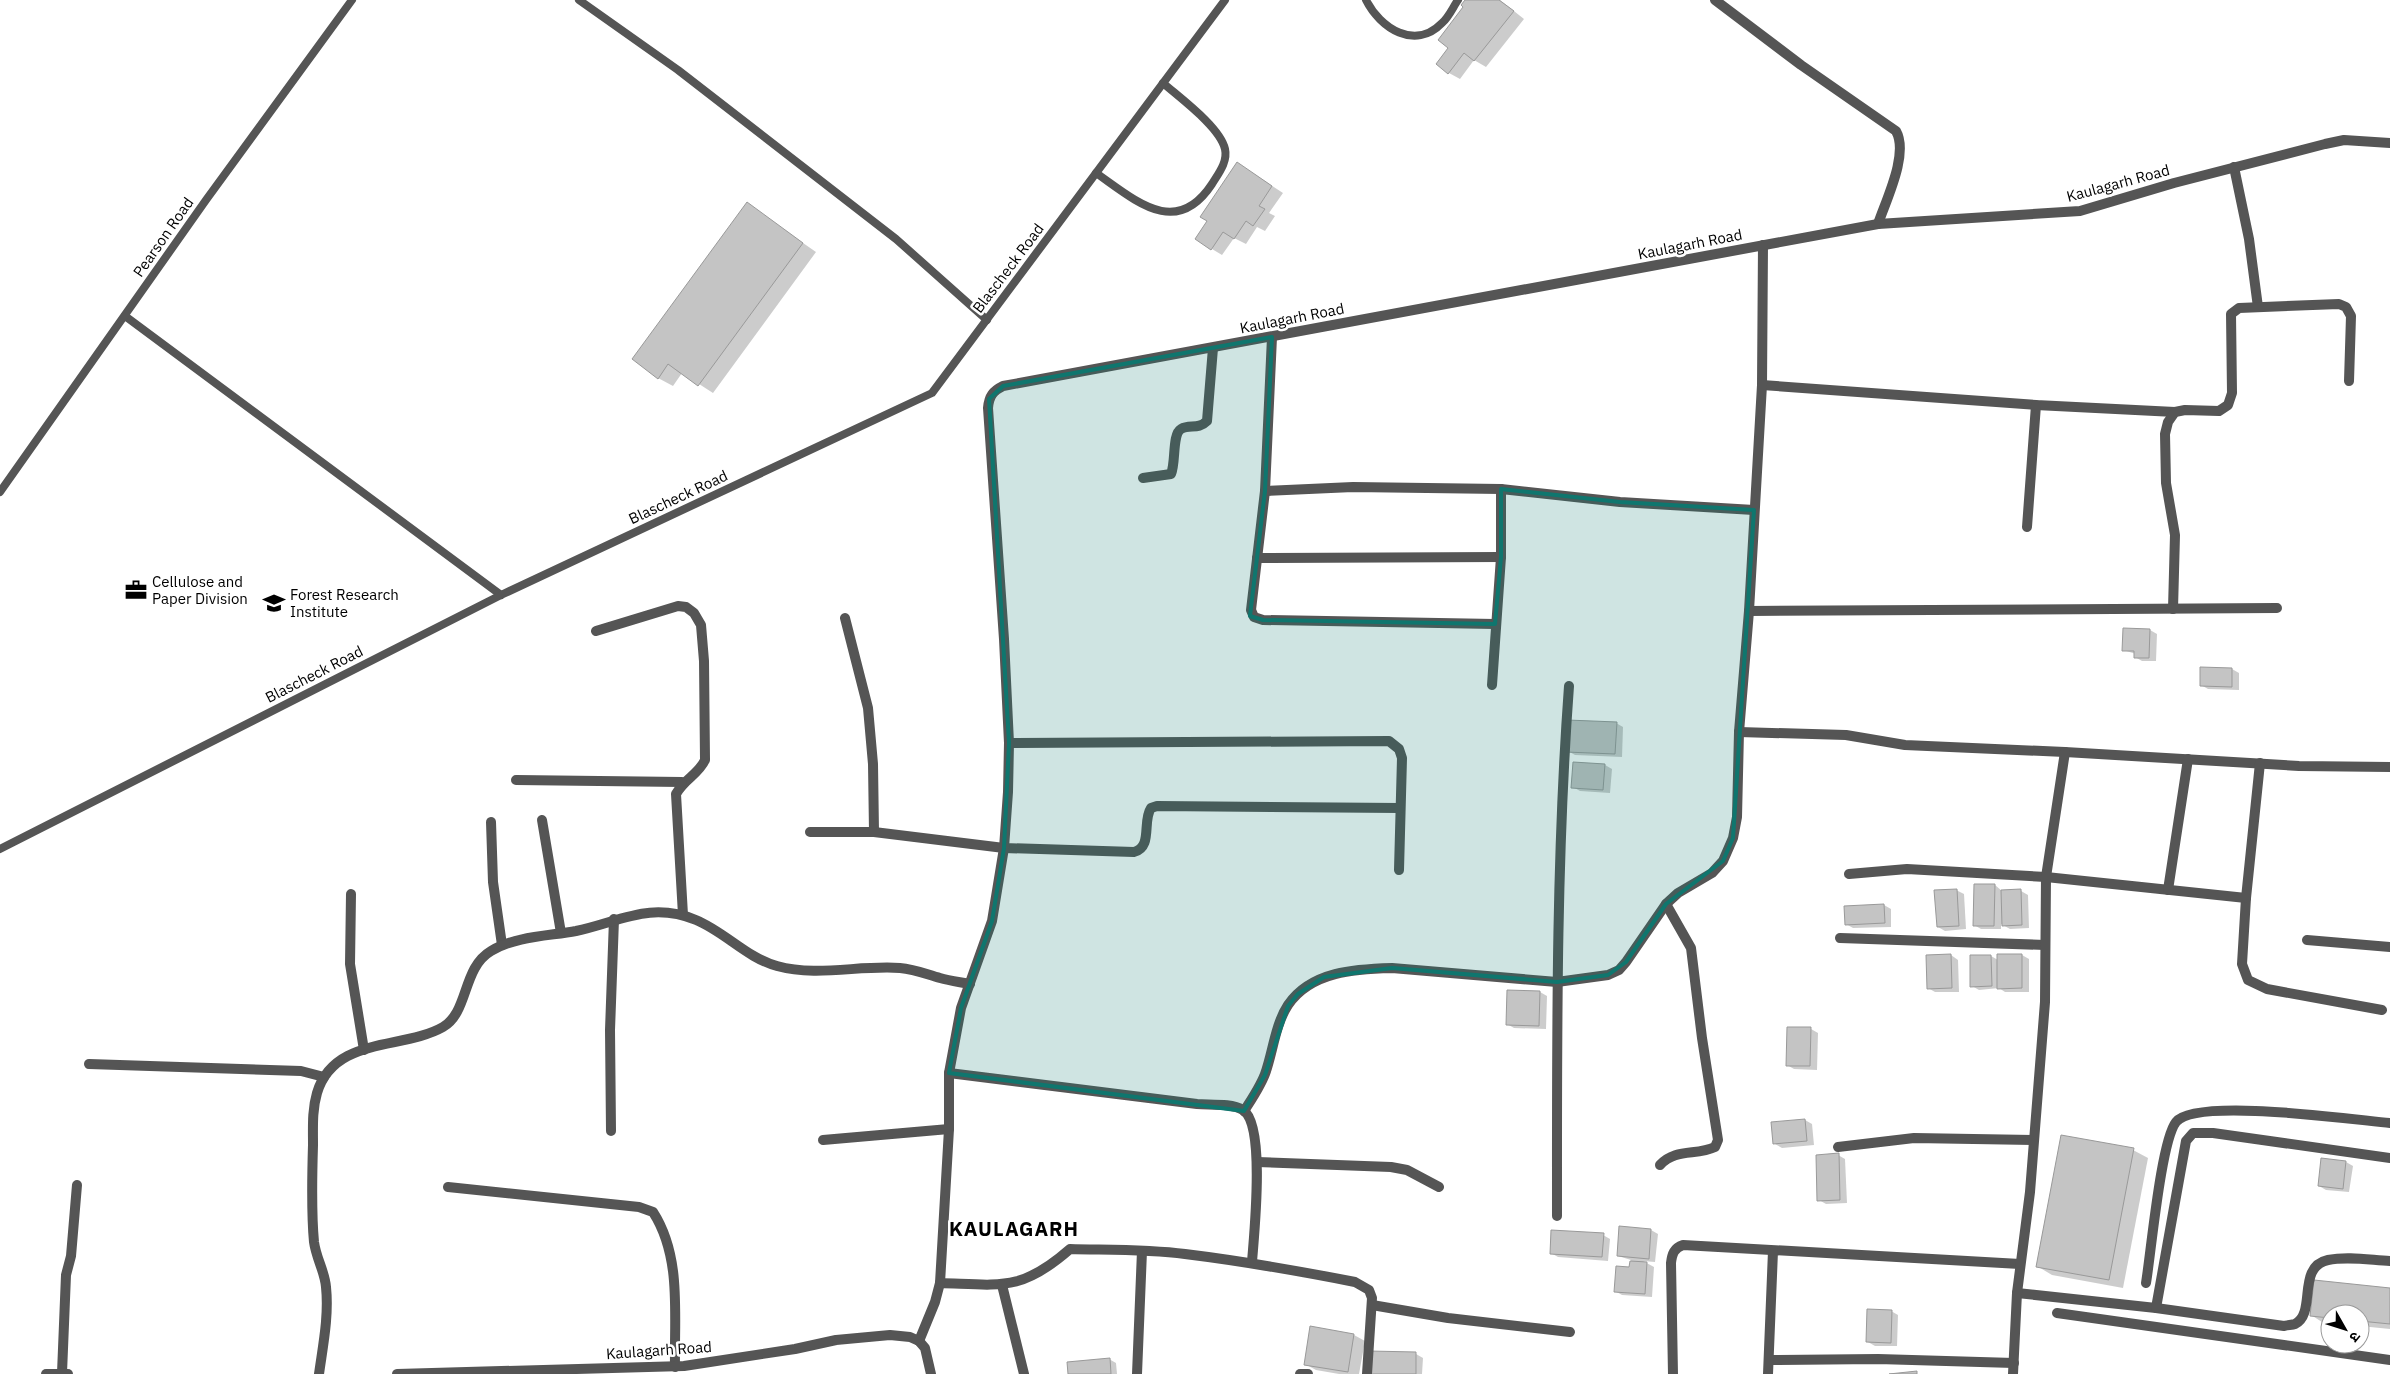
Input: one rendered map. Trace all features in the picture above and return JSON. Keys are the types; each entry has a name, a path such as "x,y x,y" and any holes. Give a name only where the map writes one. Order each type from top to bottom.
{"street":[{"path":"1715,0 1800,65 1896,131 1900,139 1901,154 1878,224"},
{"name":"Kaulagarh Road","path":"1009,743 1004,639 988,408 989,399 995,390 1004,386 1878,224 2080,211 2234,167 2344,140 2390,144"},
{"path":"2234,167 2249,239 2258,307"},
{"path":"1244,1111 1265,1075 1288,1006 1298,994 1324,977 1366,969 1392,968 1557,982 1608,975 1619,970 1666,904 1678,893 1712,873 1723,862 1730,846 1737,817 1739,732 1749,611 1762,385 1763,245"},
{"path":"1762,385 2036,405 2175,412 2185,410 2224,410 2232,393 2231,314 2239,308 2339,304 2346,306 2351,316 2349,381"},
{"path":"1272,337 1265,491 1251,610 1254,617 1258,619 1495,624"},
{"path":"1143,478 1170,474 1174,462 1175,438 1178,431 1182,428 1198,428 1207,421 1213,348"},
{"path":"2027,527 2036,405"},
{"path":"2173,608 2175,535 2166,483 2165,434 2168,422 2175,412"},
{"path":"1265,491 1353,487 1501,489 1620,502 1754,510"},
{"path":"1492,685 1501,557 1501,489"},
{"path":"1257,558 1501,557"},
{"path":"596,631 678,606 686,607 694,613 702,625 706,760 702,768 682,782 676,794 683,915"},
{"path":"1749,611 2277,608"},
{"path":"845,618 868,708 873,764 874,832"},
{"path":"1557,1216 1557,982 1562,781 1569,686"},
{"path":"1739,732 1846,735 1905,745 2065,752 2260,764 2390,768"},
{"path":"931,1374 925,1348 919,1342 935,1302 940,1283 949,1129 949,1073 954,1040 970,984 992,921 1004,848 1009,743 1381,740 1395,744 1402,758 1399,870"},
{"path":"2013,1374 2017,1293 2030,1192 2045,1002 2046,877 2065,752"},
{"path":"2168,890 2188,759"},
{"path":"2260,764 2246,898 2242,964 2248,980 2267,990 2382,1010"},
{"path":"516,780 682,782"},
{"path":"810,832 874,832 1004,848 1141,850 1145,845 1148,813 1151,808 1156,806 1400,808"},
{"path":"542,820 561,933"},
{"path":"491,822 493,882 502,945"},
{"path":"1849,874 1907,869 2046,877 2246,898"},
{"path":"351,894 350,964 364,1050"},
{"path":"1660,1165 1674,1155 1708,1150 1715,1147 1718,1140 1702,1038 1691,948 1666,904"},
{"path":"319,1374 326,1327 326,1286 314,1245 312,1187 314,1109 324,1077 337,1064 369,1046 428,1033 445,1026 456,1012 472,972 480,960 502,945 579,930 614,919 653,912 683,915 698,921 762,960 777,966 824,971 900,968 970,984"},
{"path":"611,1131 610,1030 614,919"},
{"path":"1840,938 2045,945"},
{"path":"2307,940 2390,947"},
{"path":"90,1064 301,1071 324,1077"},
{"path":"949,1073 1197,1104 1235,1107 1244,1111 1250,1118 1254,1130 1257,1162 1252,1262"},
{"path":"2146,1283 2164,1157 2170,1133 2177,1120 2199,1112 2235,1110 2390,1123"},
{"path":"823,1140 949,1129"},
{"path":"2156,1308 2186,1141 2193,1133 2213,1133 2390,1158"},
{"path":"1838,1147 1914,1138 2033,1140"},
{"path":"1257,1162 1391,1167 1407,1170 1439,1187"},
{"path":"46,1374 66,1374 66,1275 71,1256 76,1185"},
{"path":"448,1187 639,1207 653,1212 668,1243 672,1261 675,1367"},
{"path":"1673,1374 1670,1263 1671,1256 1676,1248 1690,1245 2020,1264"},
{"path":"940,1283 1002,1285 1026,1280 1050,1267 1070,1249 1142,1251 1252,1262 1356,1282 1369,1290 1372,1305 1367,1374"},
{"path":"1137,1374 1142,1251"},
{"path":"1768,1374 1773,1251"},
{"path":"2017,1293 2156,1308 2274,1325 2295,1324 2301,1318 2310,1274 2326,1260 2346,1258 2390,1261"},
{"path":"1002,1285 1024,1374"},
{"path":"1372,1305 1448,1318 1570,1332"},
{"path":"2057,1313 2390,1360"},
{"name":"Kaulagarh Road","path":"397,1374 675,1367 795,1349 836,1340 890,1335 910,1337 919,1342"},
{"path":"1770,1360 1878,1359 2014,1363"},
{"path":"1300,1374 1308,1374"}],"lane":[{"name":"Pearson Road","path":"0,492 352,0"},
{"path":"579,0 678,70 896,239 987,320"},
{"name":"Blascheck Road","path":"0,849 501,596 932,393 1224,0"},
{"path":"1366,0 1370,9 1390,29 1401,34 1412,35 1437,27 1444,22 1458,0"},
{"path":"1096,173 1145,206 1166,212 1183,211 1191,207 1210,186 1226,159 1226,149 1214,130 1163,83"},
{"path":"125,316 501,596"}],"highlighted area":[{"path":"1272,337 1265,491 1250,616 1263,620 1495,624 1501,557 1501,489 1620,502 1754,510 1733,838 1723,861 1666,904 1626,962 1608,975 1557,982 1392,968 1324,977 1298,994 1288,1006 1265,1075 1244,1111 949,1073 961,1008 992,921 1004,848 1009,743 988,408 989,399 1003,386"}],"building":[{"path":"1465,0 1499,0 1514,11 1474,61 1464,53 1448,74 1436,64 1448,48 1438,40 1463,7 1461,5"},
{"path":"1237,162 1272,186 1259,206 1265,209 1253,226 1246,221 1234,239 1223,232 1211,250 1195,239 1207,221 1200,217"},
{"path":"747,202 803,243 698,386 668,364 658,379 632,359"},
{"path":"2123,628 2150,629 2149,658 2134,658 2134,651 2122,651"},
{"path":"2200,667 2232,668 2232,687 2200,686"},
{"path":"1567,720 1617,722 1615,754 1566,752"},
{"path":"1573,762 1605,764 1603,790 1571,788"},
{"path":"1974,884 1995,884 1994,926 1973,926"},
{"path":"1957,889 1959,926 1937,927 1934,890"},
{"path":"2021,889 2022,925 2002,926 2001,890"},
{"path":"1884,904 1885,923 1845,925 1844,906"},
{"path":"1951,954 1952,988 1927,989 1926,955"},
{"path":"1997,954 2022,954 2022,988 1997,989"},
{"path":"1970,955 1991,955 1992,986 1970,987"},
{"path":"1507,990 1540,991 1539,1026 1506,1025"},
{"path":"1787,1027 1811,1027 1810,1066 1786,1066"},
{"path":"1805,1119 1807,1141 1773,1144 1771,1122"},
{"path":"2061,1135 2134,1148 2109,1280 2036,1267"},
{"path":"1839,1153 1840,1200 1817,1201 1816,1155"},
{"path":"2321,1158 2346,1161 2343,1189 2318,1186"},
{"path":"1619,1226 1651,1229 1649,1259 1617,1256"},
{"path":"1551,1230 1604,1233 1602,1257 1550,1254"},
{"path":"1630,1261 1647,1262 1645,1294 1614,1292 1616,1266 1629,1267"},
{"path":"2314,1280 2390,1288 2390,1324 2370,1322 2370,1304 2320,1304 2320,1317 2310,1316"},
{"path":"1867,1309 1892,1310 1891,1343 1866,1342"},
{"path":"1310,1326 1354,1334 1348,1372 1304,1365"},
{"path":"1369,1351 1416,1352 1416,1374 1368,1374"},
{"path":"1110,1358 1111,1374 1068,1374 1067,1362"},
{"path":"1917,1371 1917,1374 1889,1374"}],"place":[{"name":"Cellulose and Paper Division","path":"136,590"},
{"name":"Forest Research Institute","path":"274,603"}],"district":[{"name":"KAULAGARH","path":"1014,1228"}]}
